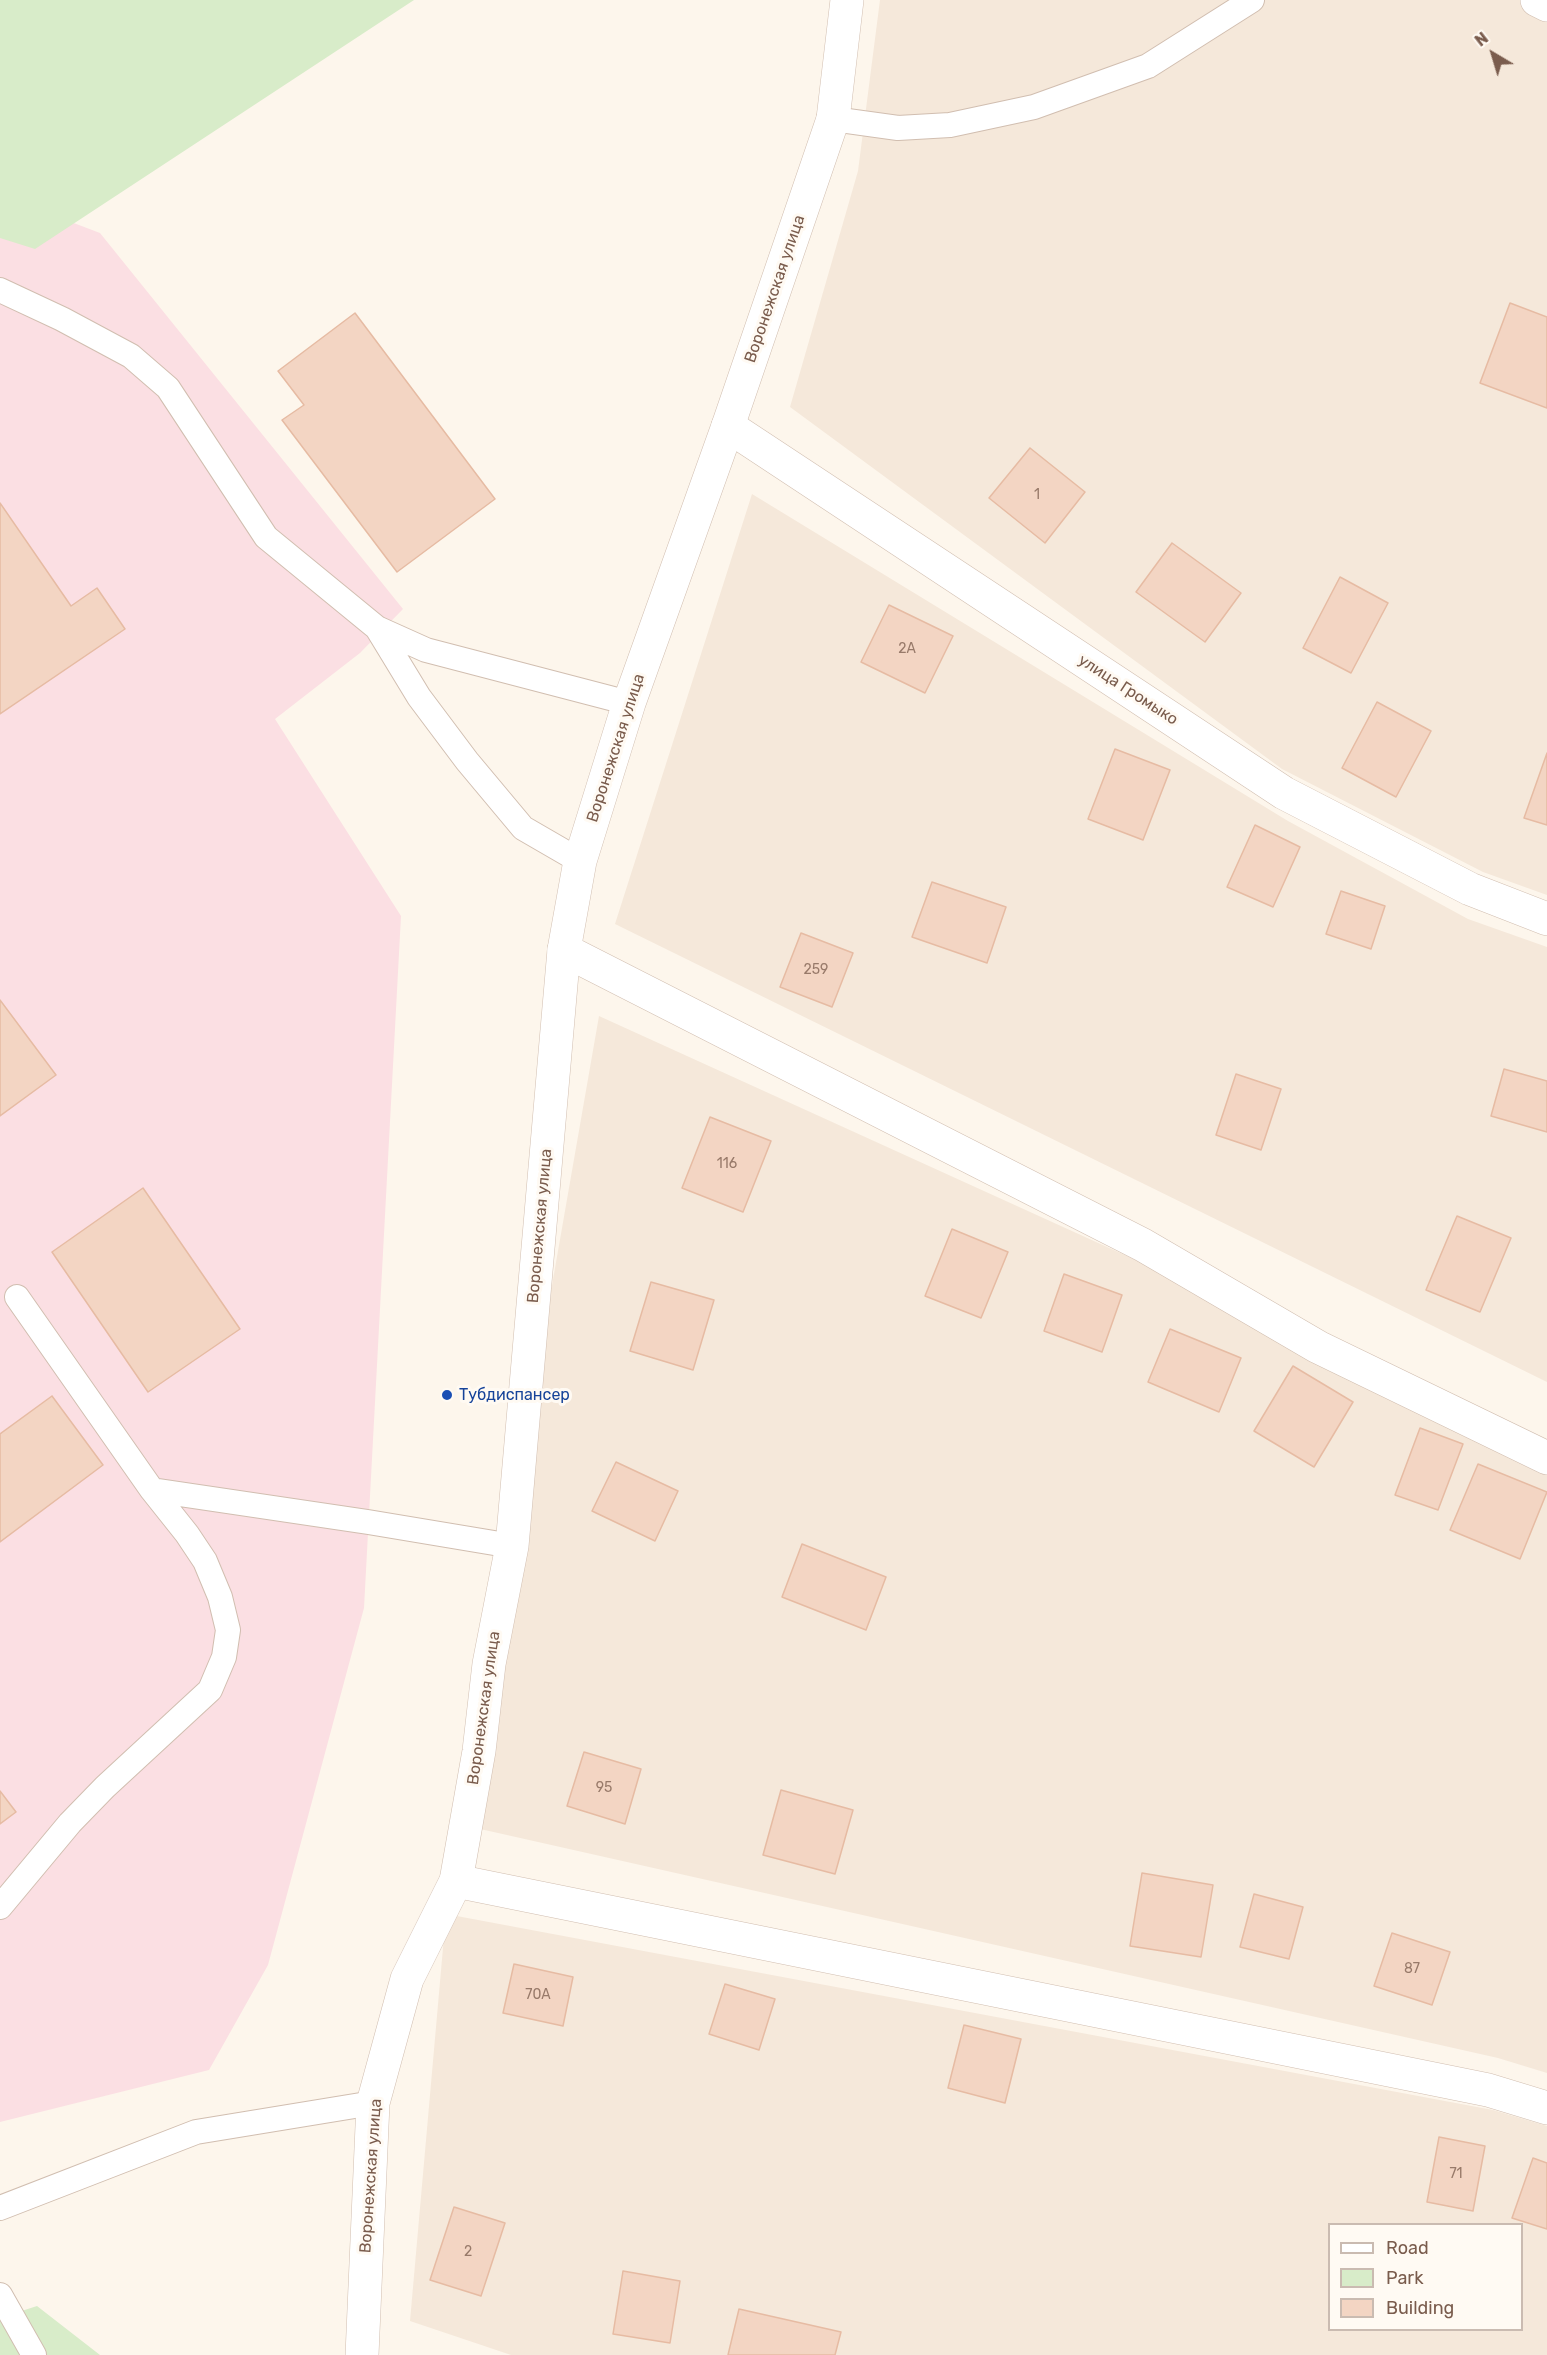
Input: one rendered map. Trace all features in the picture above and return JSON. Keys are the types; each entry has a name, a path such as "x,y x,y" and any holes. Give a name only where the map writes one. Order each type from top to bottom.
{"street":[{"name":"Воронежская улица","path":"364,2354 374,2103 407,1979 456,1881 478,1751 489,1664 512,1546 564,950 580,861 629,703 728,426 833,119 847,0"},
{"path":"1538,0 1547,5"},
{"name":"улица Громыко","path":"728,426 1284,793 1470,889 1547,919"},
{"path":"564,950 1143,1245 1318,1347 1547,1458"},
{"path":"456,1881 1488,2090 1547,2108"}],"lane":[{"path":"833,119 898,128 951,125 1034,107 1148,66 1252,0"},
{"path":"0,290 62,319 131,356 168,387 266,537 377,628 426,650 629,703"},
{"path":"377,628 419,697 467,761 523,828 580,861"},
{"path":"0,1907 70,1823 105,1787 210,1690 224,1657 228,1630 220,1598 205,1561 152,1490 17,1297"},
{"path":"152,1490 512,1546"},
{"path":"0,2208 196,2132 374,2103"},
{"path":"0,2295 34,2355"}],"shaded area":[{"path":"880,0 1547,0 1547,895 1483,872 1282,769 790,407 858,171"},
{"path":"0,195 100,233 403,609 360,653 275,719 401,916 364,1608 268,1965 209,2070 0,2122"},
{"path":"752,494 1288,821 1468,919 1547,947 1547,1382 615,924"},
{"path":"599,1016 1547,1447 1547,2073 1498,2058 458,1824"},
{"path":"446,1914 1493,2110 1547,2126 1547,2355 511,2355 410,2321"}],"green space":[{"path":"0,0 414,0 35,249 0,238"},
{"path":"37,2306 100,2355 0,2355 0,2318"}],"building":[{"path":"1510,303 1547,317 1547,408 1480,383"},
{"path":"355,313 495,499 397,572 282,420 304,405 278,371"},
{"path":"1030,448 1085,492 1045,543 989,498"},
{"path":"0,503 71,606 97,588 125,629 0,714"},
{"path":"1172,543 1241,593 1205,642 1136,592"},
{"path":"1340,577 1388,603 1351,673 1303,648"},
{"path":"889,605 953,636 925,693 861,662"},
{"path":"1377,702 1431,731 1396,797 1342,768"},
{"path":"1115,749 1170,770 1143,840 1088,819"},
{"path":"1547,753 1547,825 1524,818"},
{"path":"1255,825 1300,847 1273,907 1227,887"},
{"path":"932,882 1006,907 987,963 912,937"},
{"path":"1341,891 1385,906 1371,949 1326,934"},
{"path":"801,933 853,953 832,1007 780,987"},
{"path":"0,1000 56,1075 0,1116"},
{"path":"1504,1069 1547,1081 1547,1132 1491,1116"},
{"path":"1236,1074 1281,1089 1261,1150 1216,1135"},
{"path":"710,1117 771,1141 743,1212 682,1188"},
{"path":"143,1188 240,1329 148,1392 52,1252"},
{"path":"1457,1216 1511,1238 1480,1312 1426,1290"},
{"path":"952,1229 1008,1252 981,1318 925,1296"},
{"path":"1064,1274 1122,1295 1102,1352 1044,1331"},
{"path":"651,1282 714,1300 693,1370 630,1351"},
{"path":"1170,1329 1241,1358 1219,1412 1148,1382"},
{"path":"1293,1366 1353,1402 1314,1467 1254,1431"},
{"path":"52,1396 103,1465 0,1542 0,1434"},
{"path":"1420,1428 1463,1444 1438,1510 1395,1495"},
{"path":"616,1462 678,1491 655,1541 592,1511"},
{"path":"1478,1464 1547,1492 1520,1559 1450,1530"},
{"path":"802,1544 886,1577 866,1630 782,1597"},
{"path":"584,1752 641,1769 625,1824 567,1806"},
{"path":"781,1790 853,1810 835,1874 763,1855"},
{"path":"0,1791 16,1812 0,1824"},
{"path":"1142,1873 1213,1885 1201,1957 1130,1946"},
{"path":"1254,1894 1303,1907 1289,1959 1240,1947"},
{"path":"1392,1933 1450,1952 1432,2005 1374,1986"},
{"path":"514,1964 573,1977 563,2026 503,2013"},
{"path":"725,1984 775,1999 759,2050 709,2034"},
{"path":"964,2025 1021,2039 1005,2103 948,2088"},
{"path":"1439,2137 1485,2146 1473,2211 1427,2202"},
{"path":"1533,2158 1547,2163 1547,2229 1512,2218"},
{"path":"454,2207 505,2223 481,2296 430,2280"},
{"path":"623,2271 680,2281 670,2343 613,2334"},
{"path":"739,2309 841,2332 835,2355 728,2355"}],"place":[{"name":"Тубдиспансер","path":"447,1395"}]}
